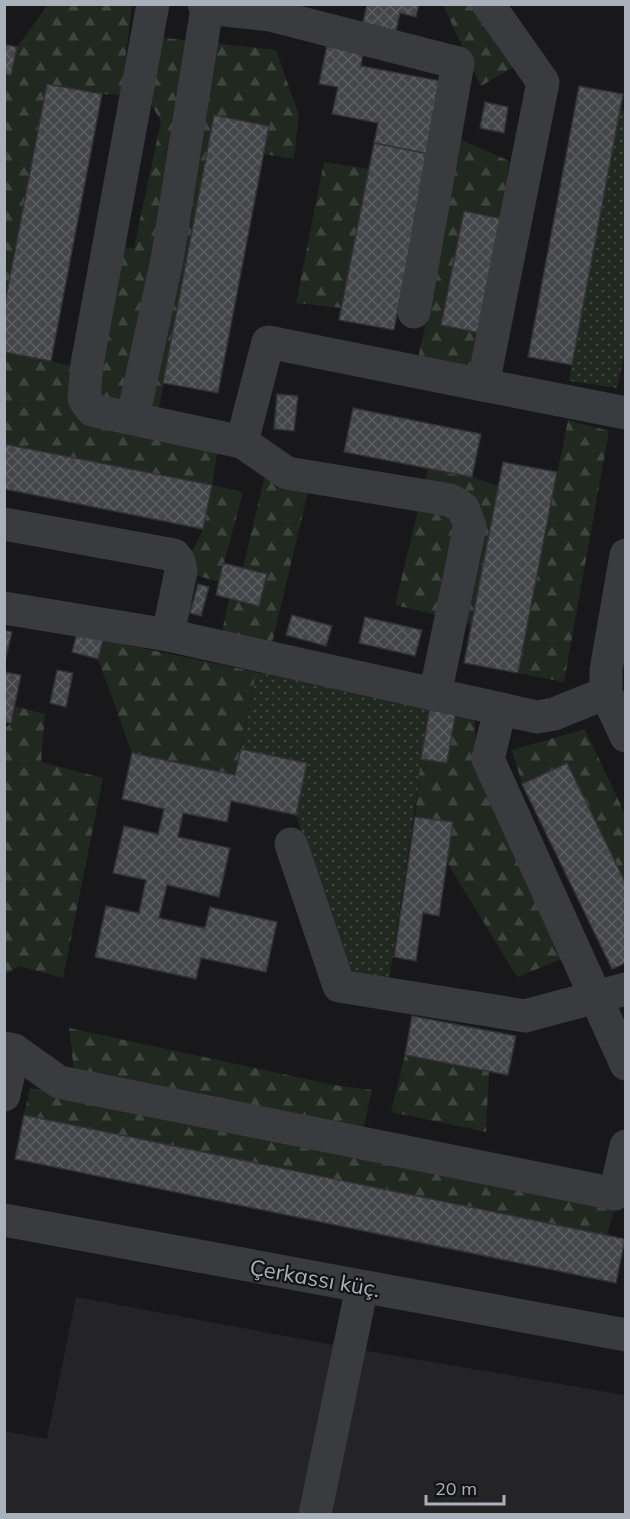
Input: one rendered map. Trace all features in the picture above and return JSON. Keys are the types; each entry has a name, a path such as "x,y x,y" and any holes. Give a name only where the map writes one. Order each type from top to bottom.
{"street":[{"path":"153,4 87,364 84,399 92,410 242,442 287,472 450,500 463,508 470,526 435,695"},
{"path":"483,385 543,82 488,4"},
{"path":"133,417 167,260 206,6 270,15 458,63 414,312"},
{"path":"242,442 268,342 626,413"},
{"path":"4,524 174,555 179,561 181,571 168,635"},
{"path":"626,555 606,670 606,693 626,736"},
{"path":"4,608 168,635 537,717 554,714 606,693"},
{"path":"500,710 488,759 611,994 626,1064"},
{"path":"291,844 339,986 525,1016 611,994"},
{"path":"4,1095 9,1049 59,1082 615,1194 626,1146"},
{"name":"Çerkassı küç.","path":"4,1220 626,1335"},
{"path":"315,1515 362,1287"}],"shaded area":[{"path":"76,1297 350,1348 625,1395 625,1514 5,1514 4,1431 47,1439"}],"green space":[{"path":"48,5 132,5 121,95 102,94 47,84 5,308 5,74 11,75 17,47"},
{"path":"443,5 488,5 527,59 481,86"},
{"path":"156,37 276,50 299,116 294,159 263,154 268,126 214,116 156,423 220,437 212,485 243,492 219,582 183,571 203,529 211,485 5,444 4,352 84,368 103,245 134,248 161,121 142,89"},
{"path":"620,110 625,111 626,346 617,388 569,381"},
{"path":"446,133 509,161 503,219 464,212 441,325 480,333 471,382 415,371 431,301"},
{"path":"324,162 369,169 342,308 296,303"},
{"path":"568,420 609,431 564,682 518,673"},
{"path":"428,469 472,477 498,486 472,624 395,605"},
{"path":"265,475 309,488 272,643 222,632 229,598 259,606 243,568"},
{"path":"103,640 256,672 235,775 132,753 98,659"},
{"path":"256,672 430,707 389,981 350,976 296,815 307,764 241,749"},
{"path":"14,706 45,714 41,762 103,778 63,978 19,966 5,975 4,729 11,723"},
{"path":"456,711 474,714 478,766 562,959 517,977 447,862 453,823 415,817 421,759 447,763"},
{"path":"585,729 625,814 625,884 567,763 522,784 512,750"},
{"path":"69,1028 334,1085 372,1090 363,1130 74,1071"},
{"path":"405,1055 489,1071 486,1132 391,1112"},
{"path":"30,1088 614,1210 607,1235 24,1115"}],"building":[{"path":"367,4 419,4 416,17 400,13 395,35 362,27"},
{"path":"4,44 17,47 11,75 4,74"},
{"path":"327,45 363,52 361,66 441,81 428,154 374,143 378,123 332,114 338,87 319,84"},
{"path":"47,84 102,94 51,361 4,352 4,308"},
{"path":"579,86 623,94 572,365 528,357"},
{"path":"485,102 508,107 504,133 480,128"},
{"path":"214,115 269,126 218,393 163,383"},
{"path":"374,143 428,154 394,330 339,320"},
{"path":"464,211 503,219 480,333 441,325"},
{"path":"277,394 298,396 294,431 274,429"},
{"path":"353,408 481,434 472,477 344,452"},
{"path":"4,444 212,485 203,529 4,489"},
{"path":"503,462 557,472 518,673 464,663"},
{"path":"223,563 267,574 259,606 216,595"},
{"path":"198,584 209,587 201,616 190,613"},
{"path":"292,615 332,626 326,646 286,635"},
{"path":"365,617 422,630 415,656 359,643"},
{"path":"4,630 12,632 5,661 4,661"},
{"path":"77,633 103,640 98,659 72,652"},
{"path":"57,670 73,673 66,707 50,703"},
{"path":"4,672 21,675 11,723 4,722"},
{"path":"430,707 456,711 447,763 421,759"},
{"path":"241,749 307,763 296,815 231,801 227,822 183,813 178,837 230,848 219,897 167,885 159,918 205,928 210,907 277,922 266,972 201,958 196,979 95,957 106,906 139,913 146,880 113,873 124,826 158,834 164,809 122,799 132,753 235,775"},
{"path":"567,763 626,884 626,963 612,969 522,784"},
{"path":"415,817 453,822 439,916 423,913 416,961 394,957"},
{"path":"412,1016 516,1036 508,1075 405,1055"},
{"path":"24,1115 625,1239 616,1283 15,1159"}]}
